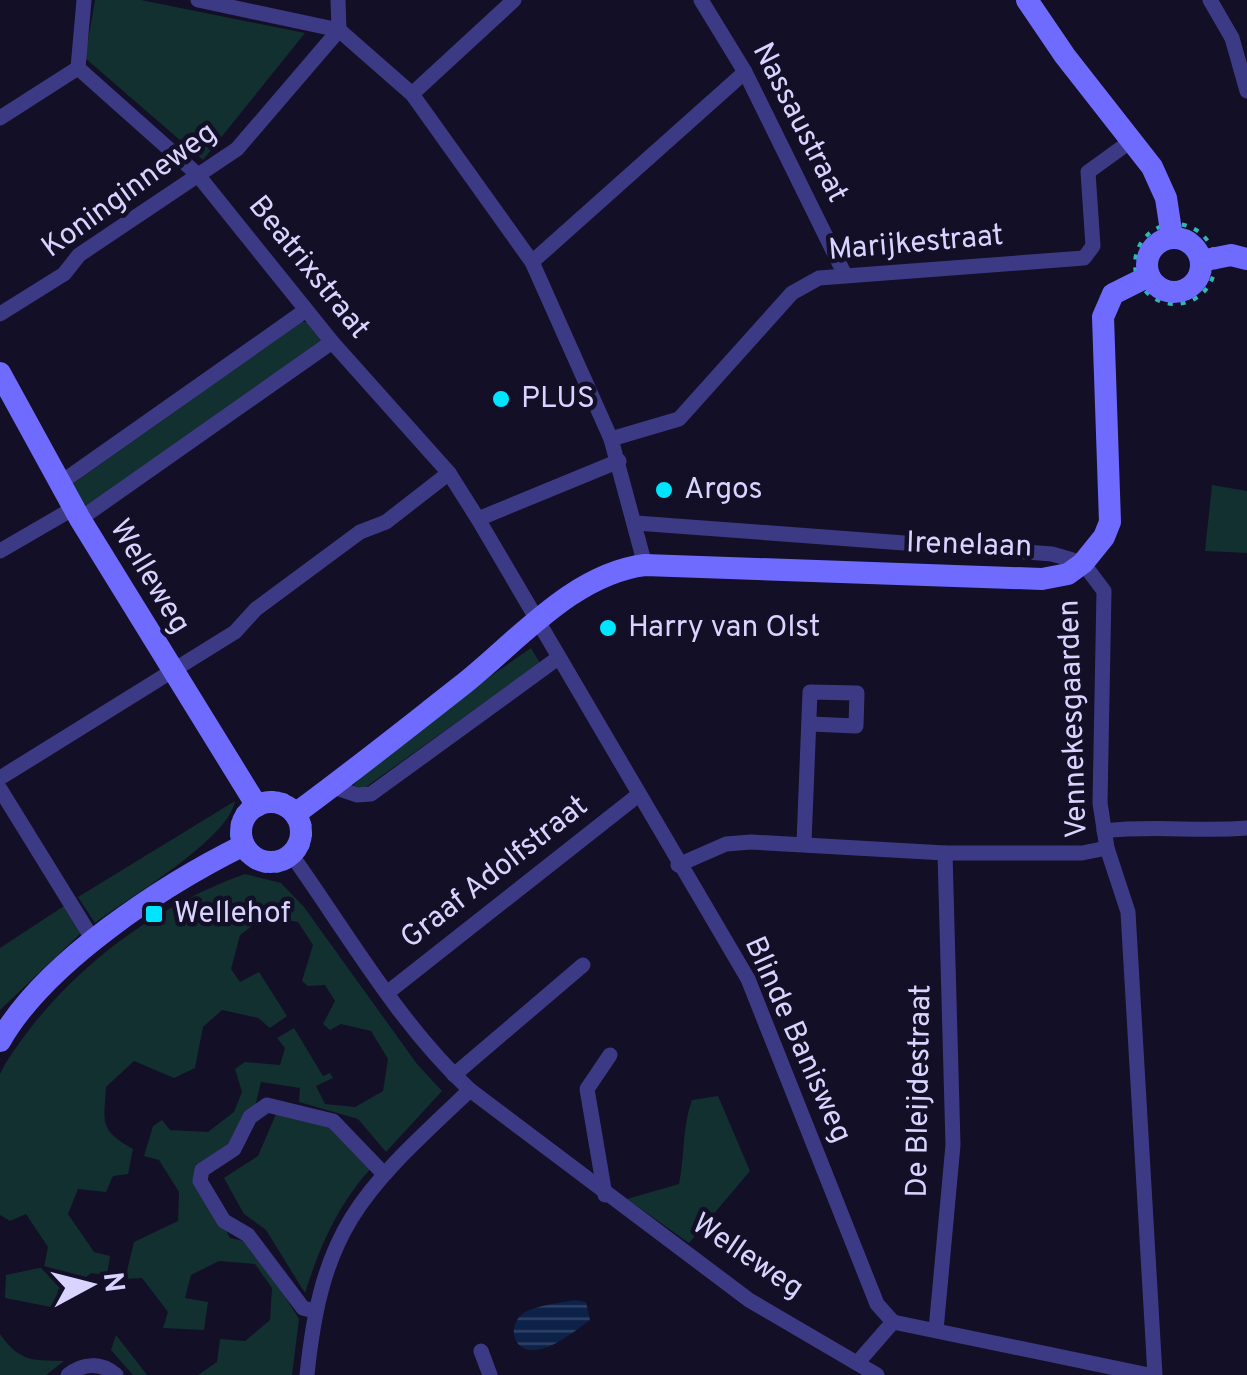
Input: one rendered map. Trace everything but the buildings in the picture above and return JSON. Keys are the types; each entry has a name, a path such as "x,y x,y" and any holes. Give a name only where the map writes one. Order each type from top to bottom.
{"main road":[{"path":"1027,0 1162,185 1171,231 1208,259 1247,259"},
{"path":"1171,231 1148,254 1149,276 1166,291 1182,291 1199,276 1208,259"},
{"name":"Vennekesgaarden","path":"1084,563 1104,538 1110,522 1102,317 1113,294 1149,276"},
{"name":"Welleweg","path":"0,372 59,484 254,802"},
{"name":"Irenelaan","path":"298,812 464,684 536,622 603,576 646,565 1042,578 1068,574 1084,563"},
{"path":"254,802 273,802 298,812 301,830 294,858 266,862 240,847 242,823 254,802"},
{"path":"0,1041 38,989 168,885 240,847"}],"street":[{"path":"0,118 78,68 84,0"},
{"path":"198,0 338,30 412,94 532,262 611,439 646,565"},
{"path":"338,0 338,30"},
{"path":"412,94 514,0"},
{"name":"Nassaustraat","path":"701,0 746,72 844,273"},
{"path":"1210,0 1240,36 1247,91"},
{"name":"Koninginneweg","path":"0,314 64,274 80,255 237,148 338,30"},
{"name":"Beatrixstraat","path":"78,68 197,174 332,342 449,473 536,622"},
{"path":"532,262 746,72"},
{"name":"Marijkestraat","path":"611,439 679,420 792,293 819,278 844,273 1084,258 1092,246 1088,172 1131,141"},
{"path":"59,484 306,310"},
{"path":"0,552 77,514 332,342"},
{"path":"478,519 618,461"},
{"path":"0,778 235,632 256,609 360,532 386,522 449,473"},
{"name":"Irenelaan","path":"636,523 1052,554 1084,563"},
{"name":"Vennekesgaarden","path":"1084,563 1106,599 1100,803 1106,839 1128,912 1152,1375"},
{"name":"Blinde Banisweg","path":"536,622 748,979 878,1304 893,1322"},
{"path":"330,786 357,795 370,794 558,658"},
{"path":"804,844 805,750 811,724"},
{"path":"0,789 95,943"},
{"name":"Graaf Adolfstraat","path":"387,993 637,796"},
{"path":"678,865 726,844 804,844 946,853 1090,852 1106,839 1140,826 1198,832 1247,828"},
{"name":"De Bleijdestraat","path":"936,1330 953,1146 946,853"},
{"name":"Welleweg","path":"294,858 387,993 470,1090 750,1300 860,1361"},
{"path":"454,1075 583,966"},
{"path":"606,1194 588,1089 610,1055"},
{"path":"307,1375 314,1311 358,1201 470,1090"},
{"path":"314,1311 302,1308 248,1236 224,1221 200,1180 202,1170 234,1149 250,1118 268,1106 334,1121 383,1173"},
{"path":"877,1375 860,1361 893,1322 1152,1375"},
{"path":"482,1351 490,1375"},
{"path":"68,1375 79,1366 98,1366 116,1375"}],"path":[{"path":"1171,231 1194,228 1204,236 1208,259"},
{"path":"279,794 298,812 309,824 309,841 294,858 280,870 263,870 247,862 233,824 254,802 279,794"}],"green space":[{"path":"95,0 141,0 305,33 203,160 85,58"},
{"path":"301,322 308,322 324,342 86,513 70,486"},
{"path":"1212,485 1247,491 1247,553 1205,551"},
{"path":"531,648 540,663 363,789 352,787 384,751"},
{"path":"235,801 229,816 197,850 95,923 78,897"},
{"path":"245,874 281,883 304,907 417,1064 442,1091 386,1152 358,1119 299,1102 300,1088 261,1082 248,1136 195,1172 230,1238 249,1242 257,1251 299,1319 292,1375 198,1375 217,1362 220,1339 245,1341 270,1320 272,1288 255,1264 219,1261 191,1275 185,1298 208,1302 204,1330 163,1328 168,1312 142,1278 125,1279 134,1242 178,1221 179,1192 159,1160 144,1156 153,1126 162,1120 170,1130 208,1132 234,1112 242,1092 235,1069 245,1062 280,1065 285,1048 277,1038 294,1028 323,1076 330,1073 333,1078 316,1086 325,1104 355,1107 383,1091 388,1059 371,1031 341,1024 330,1030 323,1024 335,1001 325,985 308,986 302,981 313,945 298,922 264,917 240,935 231,969 240,982 259,972 287,1016 270,1028 258,1018 222,1010 203,1027 195,1068 174,1078 134,1061 106,1087 106,1125 133,1149 128,1174 113,1176 106,1192 78,1189 68,1214 94,1252 110,1256 107,1275 91,1273 73,1288 58,1289 56,1308 5,1298 6,1275 44,1267 48,1247 26,1214 10,1221 0,1215 0,1074 52,1002 109,949 174,906"},
{"path":"64,906 81,933 0,1010 0,948"},
{"path":"718,1096 750,1171 689,1243 627,1199 679,1184 692,1100"},
{"path":"276,1114 339,1129 375,1164 332,1224 305,1293 266,1230 244,1214 224,1178 258,1156"},
{"path":"0,1334 27,1358 64,1361 46,1375 0,1375"},
{"path":"116,1335 147,1375 133,1375 111,1350"}],"water":[{"path":"574,1300 586,1302 590,1320 571,1334 534,1350 516,1341 516,1321 527,1311"}],"place":[{"name":"PLUS","path":"501,399"},
{"name":"Argos","path":"664,490"},
{"name":"Harry van Olst","path":"608,628"},
{"name":"Wellehof","path":"154,914"}]}
